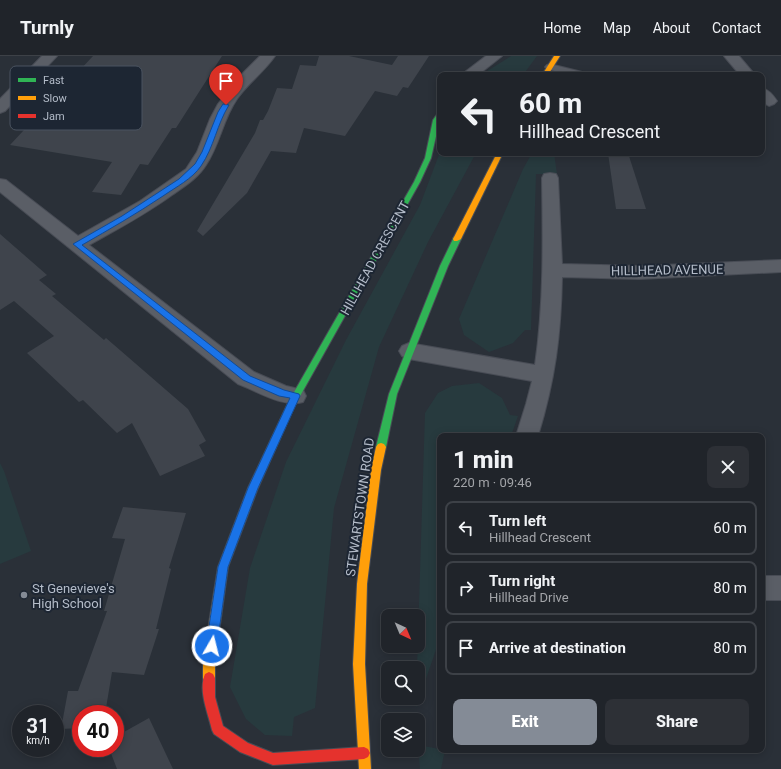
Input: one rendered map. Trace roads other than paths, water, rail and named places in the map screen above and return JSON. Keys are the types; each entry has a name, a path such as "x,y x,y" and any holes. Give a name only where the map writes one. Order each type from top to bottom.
{"street":[{"path":"40,66 50,56"},
{"path":"77,244 125,218 158,197 181,181 198,166 221,112 230,97 242,82 268,56"},
{"path":"472,72 495,56"},
{"path":"548,71 557,56"},
{"path":"731,56 745,72"},
{"path":"0,108 10,98"},
{"name":"HILLHEAD CRESCENT","path":"364,753 273,759 244,748 218,730 209,697 209,661 223,567 253,488 295,396 418,182 428,158 437,118"},
{"name":"STEWARTSTOWN ROAD","path":"365,769 360,664 362,584 368,524 376,470 393,394 444,266 499,156"},
{"path":"528,433 544,375 552,321 554,270 550,178"},
{"path":"0,184 246,378 282,393 295,396"},
{"name":"HILLHEAD AVENUE","path":"554,270 632,272 781,266"},
{"path":"410,351 544,375"},
{"path":"765,588 781,588"}],"place":[{"name":"St Genevieve's High School","path":"24,595"}]}
